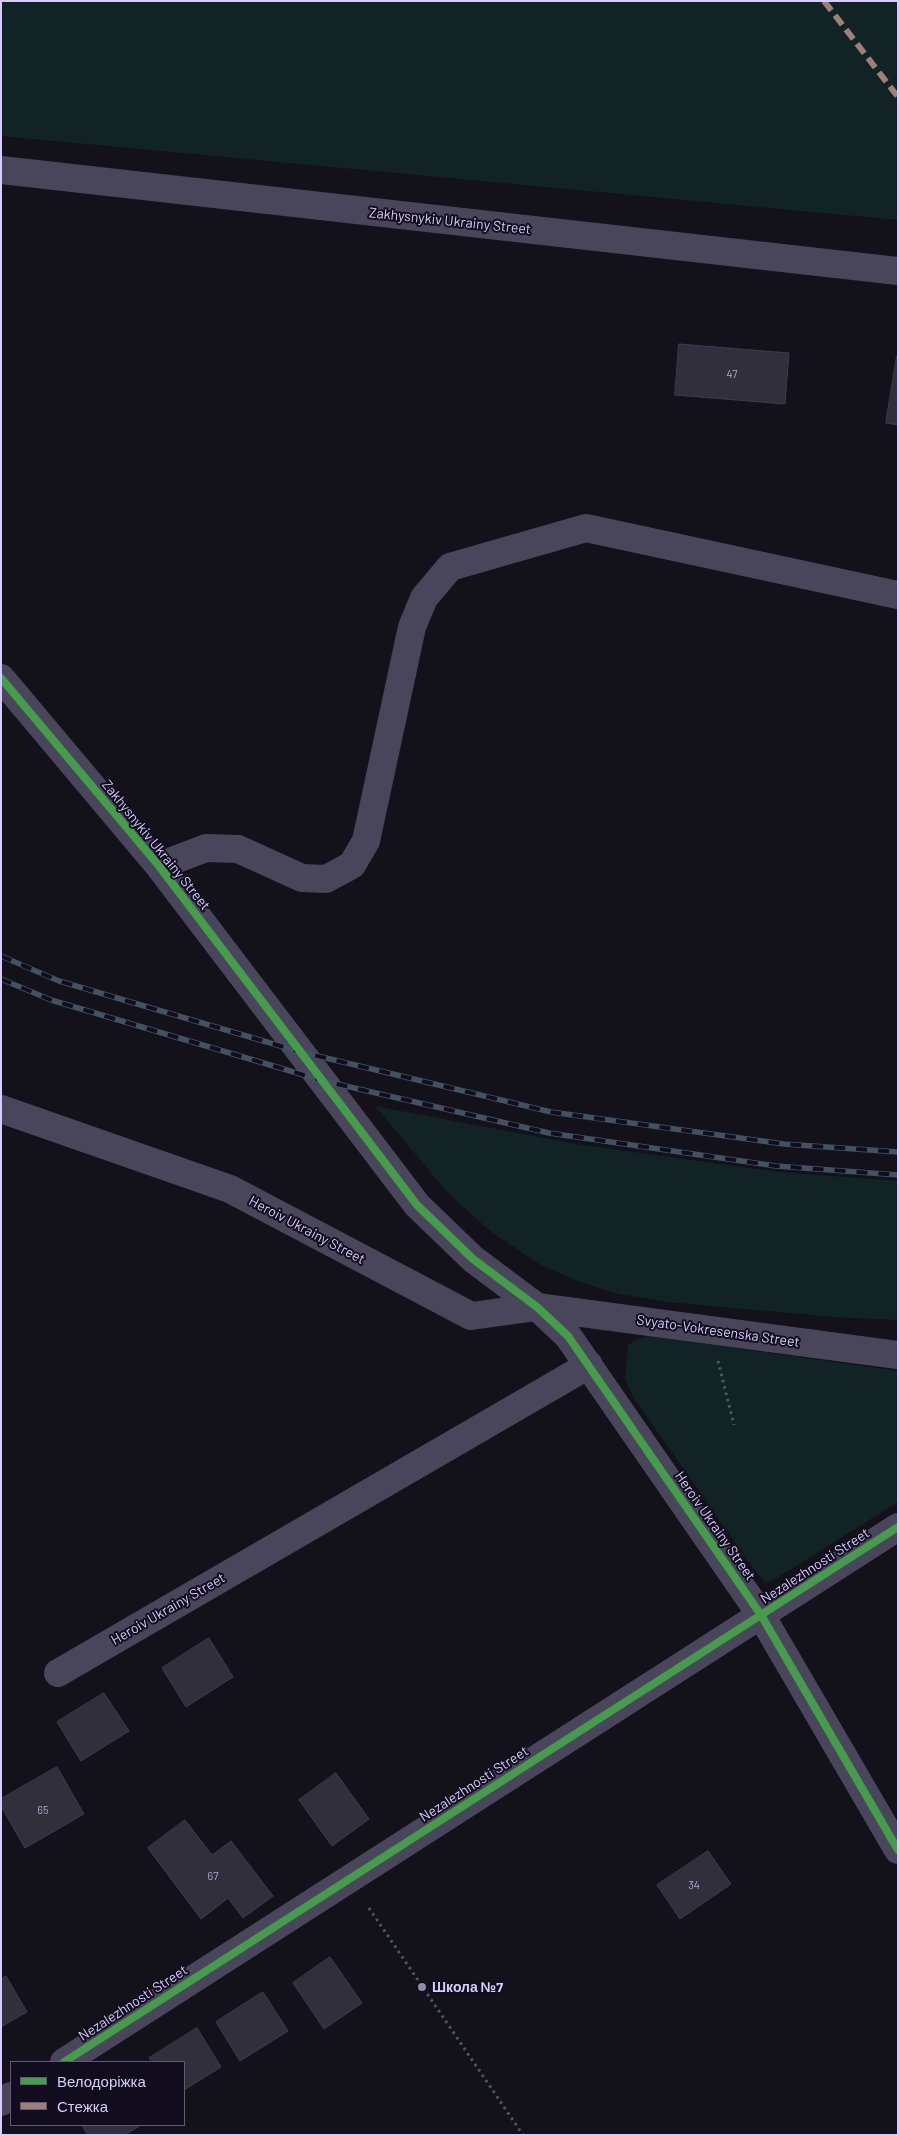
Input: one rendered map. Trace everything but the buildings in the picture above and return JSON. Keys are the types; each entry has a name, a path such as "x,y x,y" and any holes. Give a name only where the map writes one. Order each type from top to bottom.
{"street":[{"name":"Zakhysnykiv Ukrainy Street","path":"1,170 898,271"},
{"path":"159,866 206,848 238,850 302,878 326,878 352,865 366,841 412,627 424,598 450,567 586,528 898,595"},
{"name":"Zakhysnykiv Ukrainy Street","path":"1,678 159,866 417,1205 473,1259 538,1307"},
{"name":"Heroiv Ukrainy Street","path":"1,1109 230,1189 472,1316 538,1307 568,1336 589,1365 761,1615 898,1850"},
{"name":"Svyato-Vokresenska Street","path":"538,1307 898,1355"},
{"name":"Heroiv Ukrainy Street","path":"58,1673 589,1365"},
{"name":"Nezalezhnosti Street","path":"66,2061 898,1528"}],"path":[{"path":"715,1352 734,1425"},
{"path":"369,1908 522,2135"}],"shaded area":[{"path":"1,1 898,1 898,220 1,136"},
{"path":"375,1106 576,1144 779,1172 898,1181 898,1320 834,1317 667,1302 618,1294 577,1281 539,1264 490,1231 448,1193"},
{"path":"650,1336 898,1371 898,1502 766,1583 758,1575 633,1397 625,1379 628,1345 637,1339"}],"railway":[{"path":"1,956 59,981 301,1052 551,1112 784,1144 898,1152"},
{"path":"1,979 51,1000 324,1081 549,1133 776,1166 898,1175"}],"marked path":[{"path":"824,1 898,97"}],"cycle path":[{"path":"1,678 159,866 417,1205 473,1259 537,1307 568,1336 761,1615 898,1850"},
{"path":"66,2061 898,1527"}],"place":[{"name":"Школа №7","path":"422,1987"}]}
